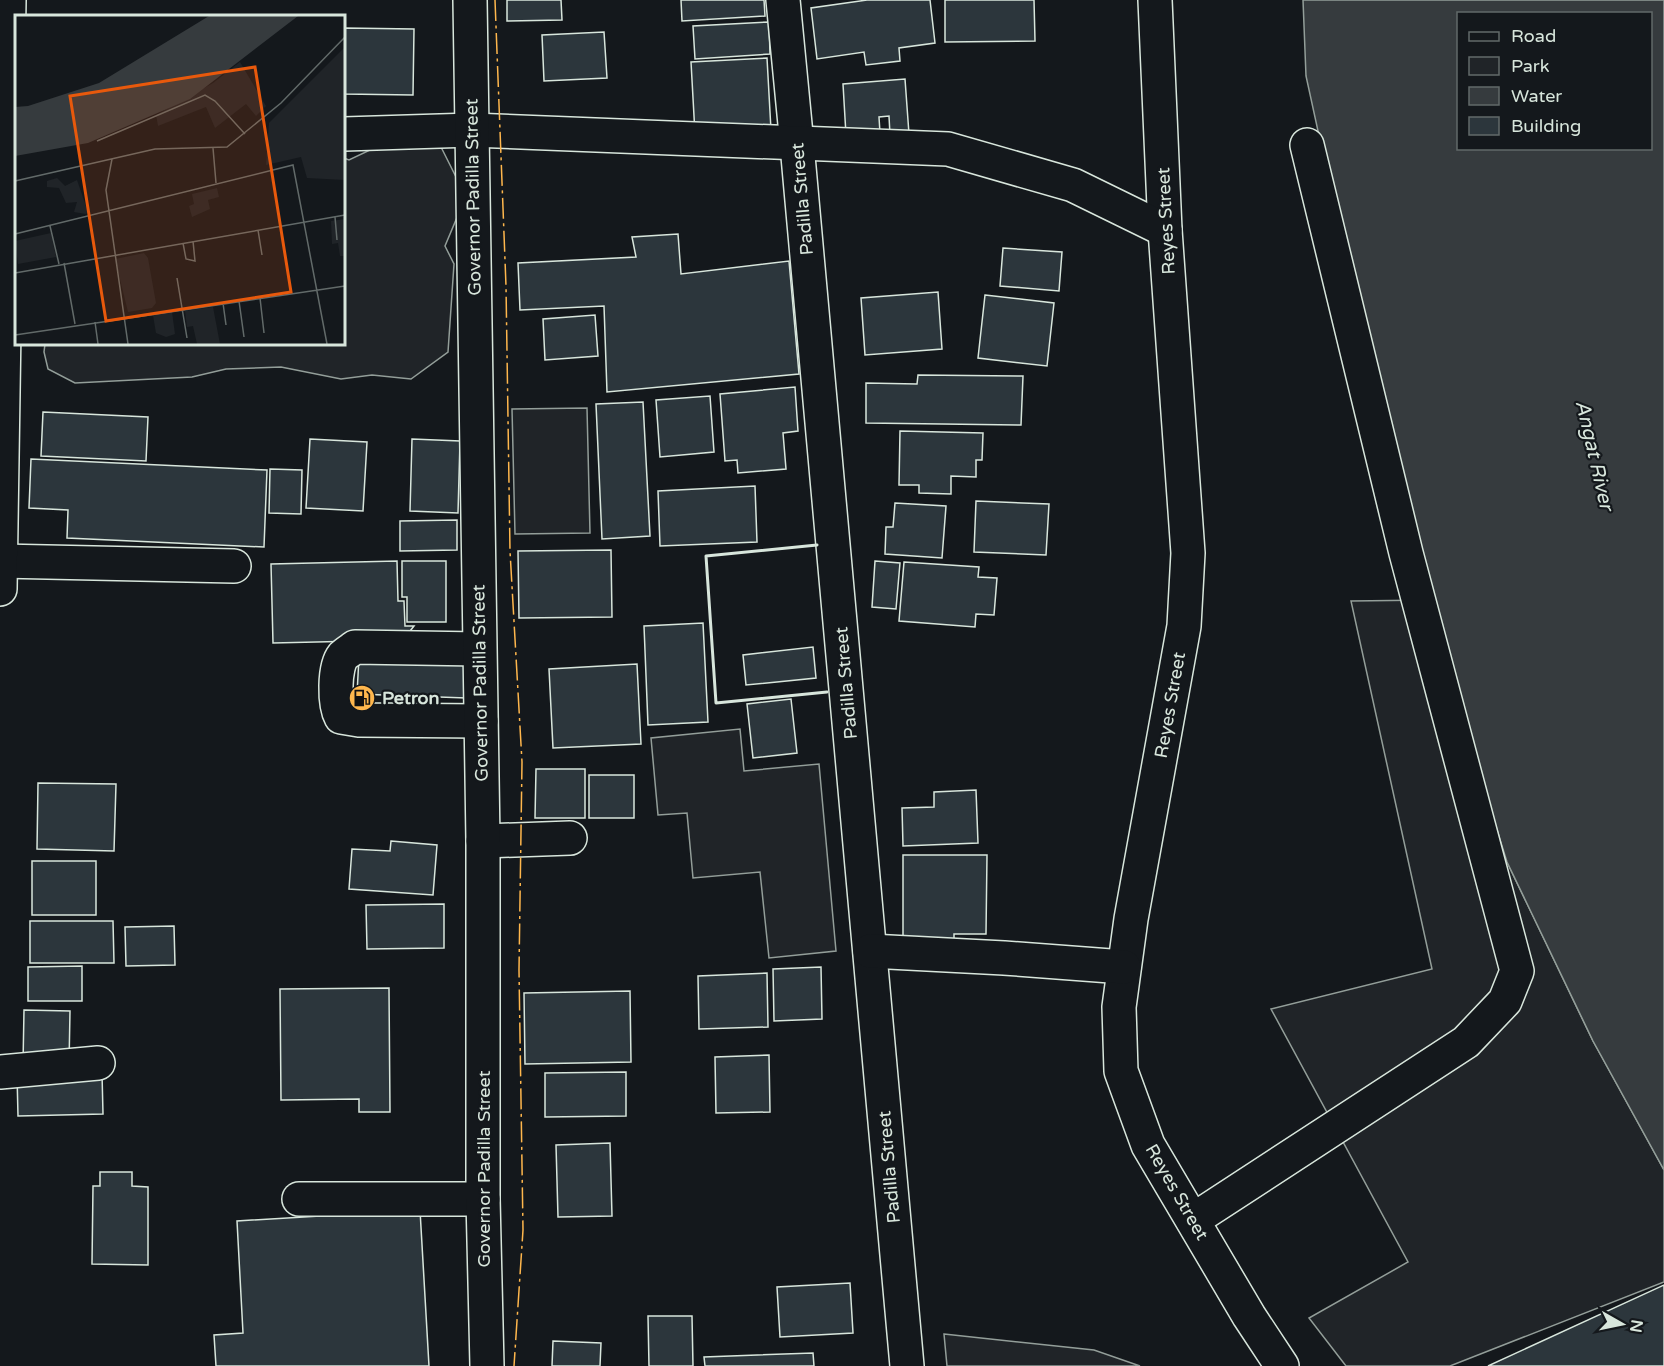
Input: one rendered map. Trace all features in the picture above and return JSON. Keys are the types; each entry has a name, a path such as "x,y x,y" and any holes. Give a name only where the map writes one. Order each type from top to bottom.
{"street":[{"path":"0,589 9,0"},
{"name":"Governor Padilla Street","path":"470,0 483,841 483,1199 487,1366"},
{"name":"Padilla Street","path":"783,0 798,145 907,1366"},
{"name":"Reyes Street","path":"1155,0 1165,230 1188,542 1184,626 1124,967 1119,1007 1121,1071 1148,1145 1249,1316 1282,1366"},
{"path":"345,134 472,130 798,145 948,149 1073,185 1165,230"},
{"path":"1192,1220 1466,1042 1505,1001 1517,971 1406,553 1307,145"},
{"path":"0,561 234,566"},
{"path":"479,649 355,647 342,657 337,671 336,709 340,717 359,720 481,722"},
{"path":"483,841 570,838"},
{"path":"870,951 1124,967"},
{"path":"0,1072 98,1063"},
{"path":"299,1200 483,1199"}],"green space":[{"path":"437,139 456,177 458,215 445,246 454,264 448,352 411,379 372,375 341,379 281,367 226,369 192,377 75,383 48,369 45,345 345,345 345,158 349,160 391,140"},
{"path":"587,408 590,533 515,534 512,409"},
{"path":"1431,600 1507,862 1593,1041 1664,1170 1664,1282 1450,1366 1346,1366 1309,1318 1408,1262 1271,1009 1432,969 1351,601"},
{"path":"740,729 744,771 819,764 836,951 769,958 760,872 693,878 687,813 658,815 651,738"},
{"path":"944,1334 1094,1350 1140,1366 947,1366"}],"water":[{"name":"Angat River","path":"1303,0 1664,0 1664,1170 1593,1041 1507,862 1459,708 1347,264 1306,76"}],"building":[{"path":"507,0 561,0 562,20 507,21"},
{"path":"681,0 764,0 765,16 682,21"},
{"path":"867,0 930,0 935,43 899,48 900,61 866,65 864,52 817,59 811,8"},
{"path":"945,0 1034,0 1035,41 945,42"},
{"path":"769,22 770,54 695,59 693,26"},
{"path":"345,28 414,29 413,95 345,94"},
{"path":"604,32 607,78 544,81 542,35"},
{"path":"767,58 771,130 695,134 691,62"},
{"path":"905,79 909,134 890,135 889,116 879,117 880,133 846,135 843,84"},
{"path":"678,234 681,274 789,261 799,374 607,392 604,306 520,310 518,263 636,257 632,237"},
{"path":"1003,248 1062,252 1059,291 1000,286"},
{"path":"938,292 942,349 865,355 861,298"},
{"path":"985,295 1054,303 1047,366 978,358"},
{"path":"595,315 598,356 545,360 543,319"},
{"path":"918,375 1023,376 1021,425 866,423 866,383 917,384"},
{"path":"795,387 798,431 783,433 786,469 738,473 737,460 725,461 720,394"},
{"path":"710,396 714,452 660,457 656,400"},
{"path":"643,402 650,536 602,539 596,404"},
{"path":"43,412 148,417 146,461 41,456"},
{"path":"900,431 983,433 982,460 976,460 976,477 951,476 951,494 919,493 919,485 899,485"},
{"path":"310,439 367,442 363,511 306,508"},
{"path":"412,439 460,441 458,513 410,511"},
{"path":"31,459 267,470 264,547 67,538 68,510 29,508"},
{"path":"270,469 302,470 301,514 269,513"},
{"path":"755,486 757,542 660,546 658,491"},
{"path":"976,501 1049,504 1046,555 974,552"},
{"path":"895,503 946,506 942,558 885,554 886,527 893,527"},
{"path":"457,520 457,550 400,551 400,521"},
{"path":"611,550 612,617 519,618 518,551"},
{"path":"397,561 398,601 404,601 405,626 414,626 403,640 273,643 271,564"},
{"path":"402,561 446,561 446,622 407,622 407,597 402,597"},
{"path":"875,561 900,563 896,609 872,607"},
{"path":"904,562 979,567 978,577 997,578 994,615 976,614 975,627 899,621"},
{"path":"703,623 708,722 648,725 644,626"},
{"path":"813,647 816,678 746,685 743,655"},
{"path":"359,657 468,661 466,698 357,694"},
{"path":"637,664 641,744 553,748 549,669"},
{"path":"791,699 797,753 753,758 747,704"},
{"path":"536,769 585,769 585,818 535,818"},
{"path":"589,775 634,775 634,818 589,818"},
{"path":"38,783 116,784 114,851 37,849"},
{"path":"976,790 978,843 903,846 902,808 934,807 934,792"},
{"path":"391,841 437,845 433,895 349,889 352,849 390,851"},
{"path":"903,855 987,855 986,934 954,934 954,944 903,944"},
{"path":"32,861 96,861 96,915 32,915"},
{"path":"444,904 444,948 367,949 366,905"},
{"path":"30,921 113,921 114,963 30,963"},
{"path":"174,926 175,965 126,966 125,927"},
{"path":"82,966 82,1001 28,1001 28,967"},
{"path":"821,967 822,1019 774,1021 773,969"},
{"path":"767,973 768,1027 699,1029 698,976"},
{"path":"389,988 390,1112 359,1112 359,1099 281,1100 280,989"},
{"path":"630,991 631,1062 525,1064 524,993"},
{"path":"24,1010 70,1011 69,1065 23,1064"},
{"path":"769,1055 770,1112 716,1113 715,1057"},
{"path":"626,1072 626,1116 545,1117 545,1073"},
{"path":"102,1073 103,1114 18,1116 17,1075"},
{"path":"610,1143 612,1216 558,1217 556,1145"},
{"path":"100,1172 132,1172 132,1186 148,1187 148,1265 92,1264 93,1186 100,1186"},
{"path":"420,1210 429,1366 216,1366 214,1335 243,1333 237,1221"},
{"path":"850,1283 853,1333 780,1337 777,1287"},
{"path":"1664,1285 1664,1366 1488,1366"},
{"path":"648,1316 692,1316 693,1366 649,1366"},
{"path":"553,1341 601,1343 600,1366 552,1366"},
{"path":"813,1353 814,1366 705,1366 704,1357"}],"wall":[{"path":"817,545 706,556 716,703 827,692"}],"power":[{"path":"495,0 506,286 510,551 522,762 519,970 523,1230 514,1366"}],"place":[{"name":"Petron","path":"362,698"}]}
